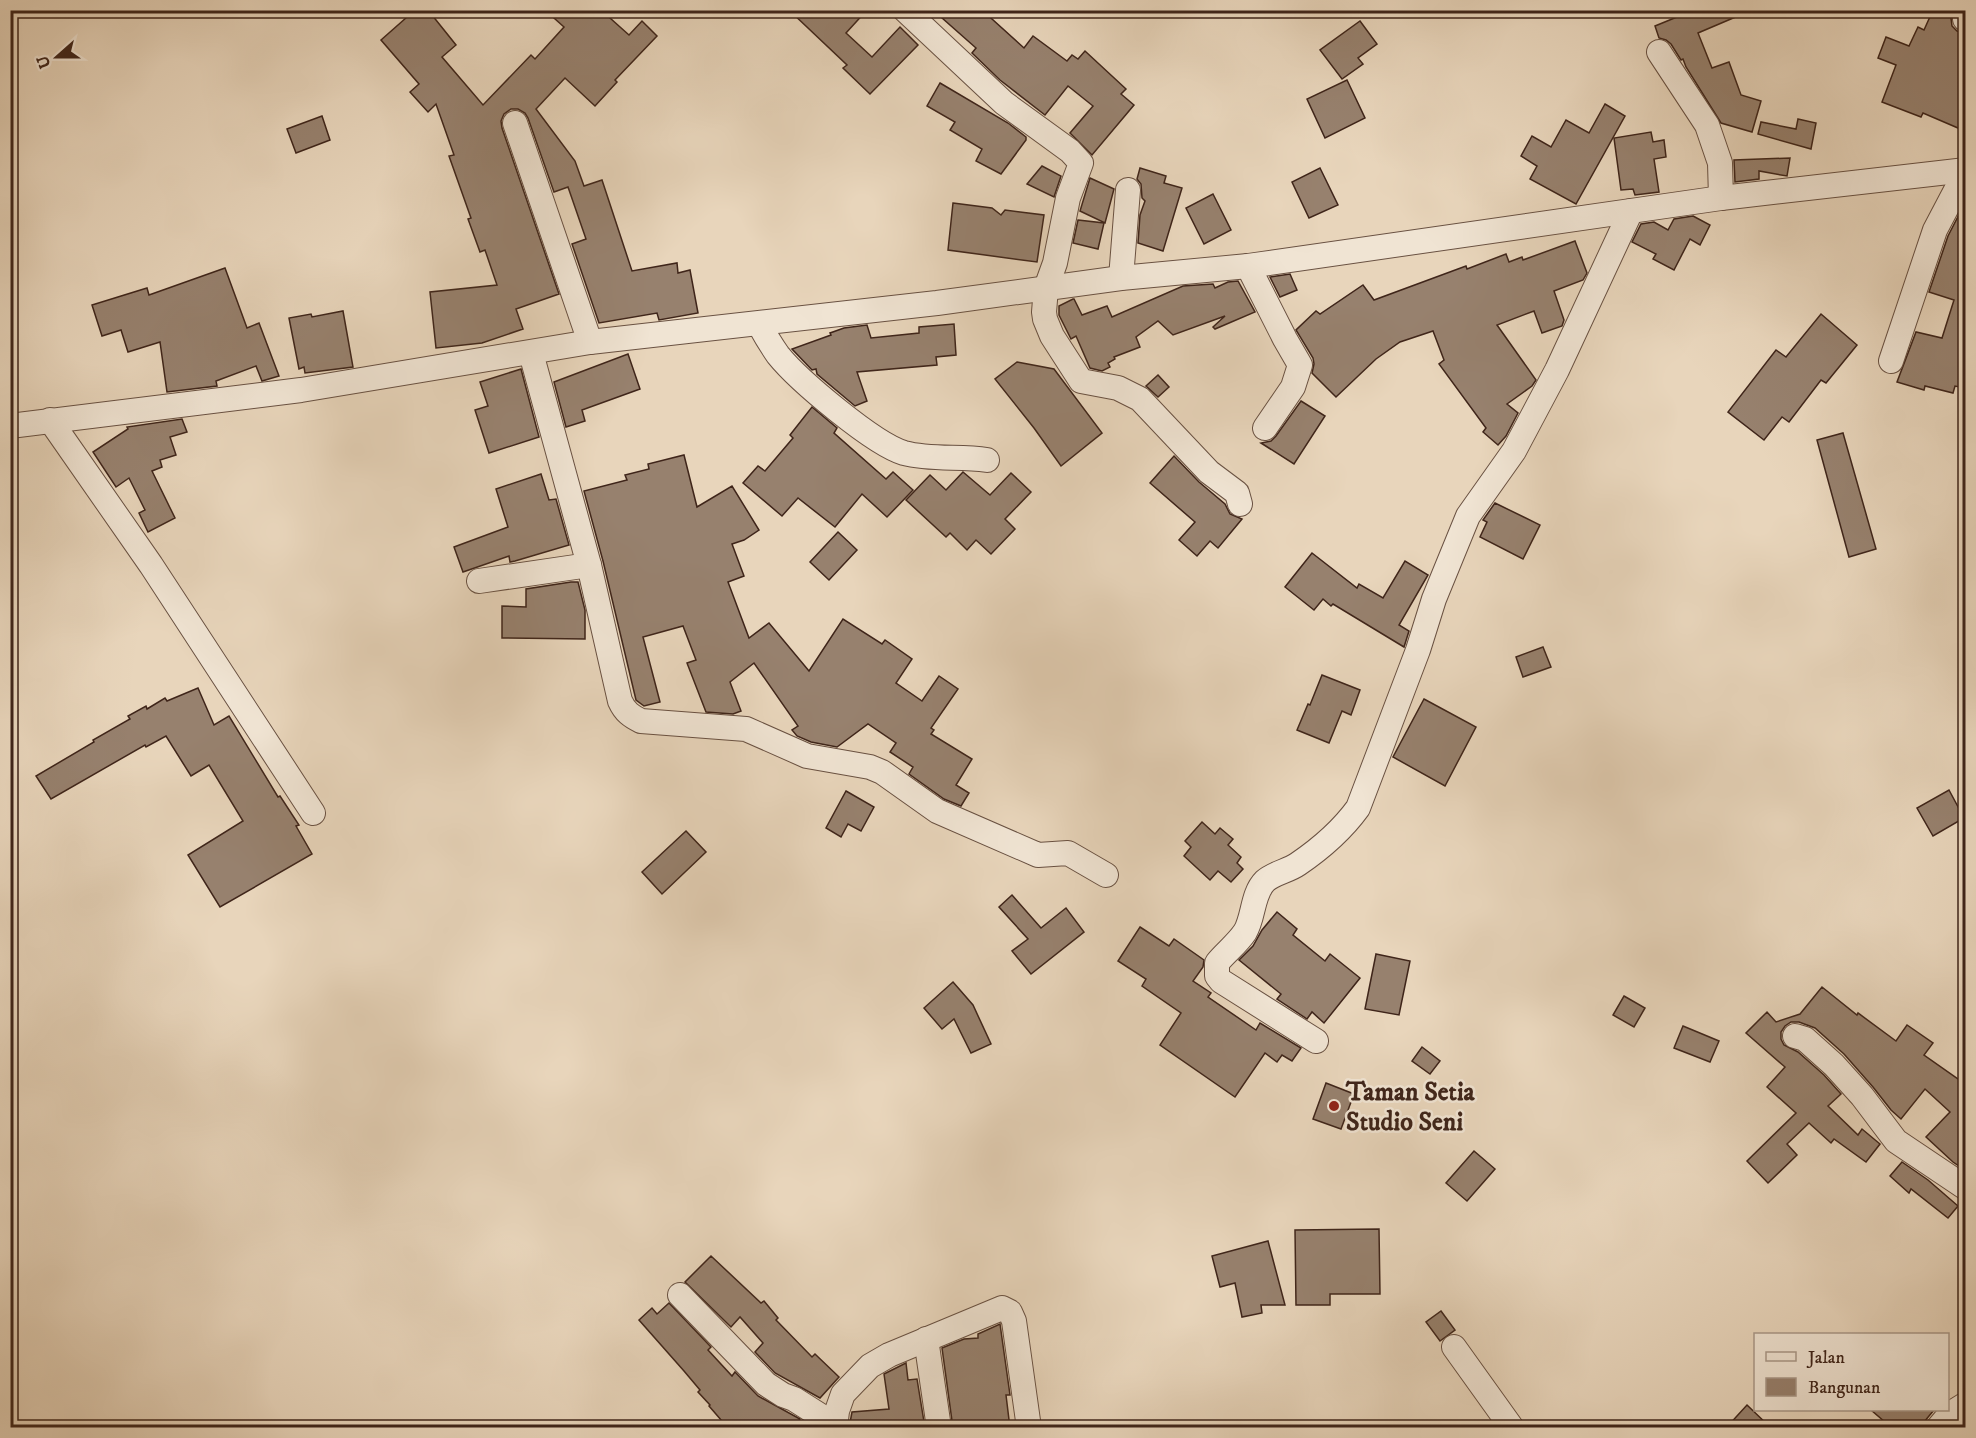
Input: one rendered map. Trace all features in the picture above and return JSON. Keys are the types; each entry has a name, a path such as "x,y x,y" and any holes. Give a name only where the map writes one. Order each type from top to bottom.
{"street":[{"path":"905,10 1004,103 1070,151 1081,163 1068,198 1055,263 1046,288 1045,319 1052,336 1081,381 1118,388 1140,399 1209,472 1237,493 1240,504"},
{"path":"1659,52 1707,125 1720,163 1721,198"},
{"path":"515,123 590,342"},
{"path":"10,426 301,390 590,342 759,324 1120,278 1248,266 1721,198 1965,171"},
{"path":"1891,361 1935,230 1965,171"},
{"path":"1120,278 1128,190"},
{"path":"1316,1041 1221,981 1217,976 1217,963 1245,932 1263,883 1272,876 1296,866 1329,840 1358,808 1418,650 1434,599 1468,516 1514,451 1557,370 1631,211"},
{"path":"1248,266 1300,365 1293,387 1265,428"},
{"path":"759,324 779,356 794,371 848,418 893,448 921,456 987,459"},
{"path":"531,353 589,564 620,701 631,716 641,721 746,729 807,756 870,767 882,772 937,811 1038,855 1068,853 1106,875"},
{"path":"50,420 151,565 313,813"},
{"path":"479,581 589,564"},
{"path":"1795,1036 1805,1039 1834,1065 1862,1096 1896,1141 1965,1188"},
{"path":"680,1295 766,1384 835,1426 839,1401 843,1394 870,1366 926,1339 1002,1308 1010,1312 1014,1321 1029,1428"},
{"path":"926,1339 939,1428"},
{"path":"1454,1347 1512,1428"},
{"path":"1938,1428 1950,1414 1965,1404"}],"building":[{"path":"415,10 428,10 456,45 442,57 483,105 531,55 535,59 564,27 545,10 601,10 629,35 642,21 657,36 615,80 617,82 595,106 565,78 536,109 575,161 584,186 602,180 632,271 677,263 678,273 690,270 698,313 659,320 657,313 599,323 572,244 586,239 568,187 554,192 528,118 518,109 511,109 504,114 501,121 502,128 559,294 516,309 523,329 482,343 436,348 430,292 497,285 485,250 480,252 468,219 471,218 449,156 454,155 436,104 428,112 410,92 419,84 381,40"},
{"path":"789,10 867,10 846,33 872,57 900,27 918,45 870,94 843,68 847,65"},
{"path":"933,10 982,10 1024,48 1033,36 1067,61 1072,55 1078,59 1085,51 1126,89 1121,94 1134,105 1092,155 1070,133 1093,106 1068,86 1045,115 1000,80 972,53 976,48"},
{"path":"1694,10 1752,10 1698,33 1712,68 1729,62 1741,95 1761,101 1752,132 1721,123 1683,59 1681,60 1671,44 1659,38 1655,26"},
{"path":"1933,10 1954,10 1951,18 1952,26 1957,31 1965,33 1965,131 1923,113 1921,117 1882,102 1896,65 1878,58 1886,37 1909,46 1918,27 1924,30"},
{"path":"1360,21 1377,44 1358,58 1363,64 1342,79 1320,50"},
{"path":"1347,80 1365,118 1325,138 1307,99"},
{"path":"940,83 1008,123 1026,137 1001,174 976,161 982,149 950,130 955,122 927,106"},
{"path":"1605,104 1625,116 1576,204 1530,179 1537,166 1521,156 1532,136 1551,147 1566,120 1589,133"},
{"path":"322,116 330,140 296,153 287,129"},
{"path":"1798,119 1816,123 1811,149 1758,134 1761,122 1796,129"},
{"path":"1651,132 1653,142 1664,140 1666,157 1654,159 1659,192 1635,195 1633,189 1621,190 1614,138"},
{"path":"1790,158 1787,176 1759,171 1759,179 1735,182 1734,160"},
{"path":"1042,166 1061,176 1054,197 1027,184"},
{"path":"1140,168 1166,176 1164,183 1182,188 1163,251 1138,243 1140,215 1145,201 1142,198 1141,184 1137,179"},
{"path":"1320,168 1338,205 1309,218 1292,182"},
{"path":"1090,178 1114,189 1105,223 1080,211"},
{"path":"1213,194 1231,230 1204,244 1186,208"},
{"path":"953,203 992,208 1001,215 1005,210 1044,215 1037,262 948,250"},
{"path":"1965,203 1965,388 1955,386 1953,393 1925,386 1924,390 1897,382 1916,332 1942,338 1954,300 1929,292 1948,236"},
{"path":"1693,216 1710,225 1700,245 1690,239 1674,270 1653,259 1656,254 1632,242 1641,224 1654,222 1668,230 1674,219"},
{"path":"1078,220 1104,223 1098,249 1073,243"},
{"path":"1575,241 1587,273 1583,280 1554,291 1564,320 1562,326 1542,333 1534,311 1497,325 1536,380 1532,386 1507,404 1518,413 1506,436 1498,445 1483,432 1486,428 1439,364 1444,360 1433,331 1400,342 1376,359 1336,397 1312,373 1313,358 1296,330 1316,311 1320,314 1363,285 1374,300 1466,266 1467,269 1506,254 1509,262 1522,257 1523,260"},
{"path":"225,268 247,328 259,323 279,376 262,381 256,366 216,381 217,386 167,392 160,342 128,352 121,330 102,336 92,305 147,288 149,295"},
{"path":"1290,274 1297,290 1280,297 1270,277"},
{"path":"1238,281 1255,312 1215,329 1213,327 1225,316 1173,335 1158,321 1136,337 1140,347 1114,357 1115,359 1108,363 1110,367 1102,371 1090,368 1076,336 1071,339 1059,315 1059,306 1073,299 1082,315 1107,306 1112,317 1183,286 1213,284 1215,288 1228,282"},
{"path":"343,311 353,367 305,373 304,367 299,369 289,318 311,314 312,317"},
{"path":"1821,314 1857,345 1826,383 1821,380 1789,422 1782,417 1764,440 1728,412 1776,350 1786,357"},
{"path":"954,324 956,355 936,357 937,365 857,372 867,401 855,406 817,374 816,369 812,370 792,349 844,328 867,325 871,338 919,333 919,327"},
{"path":"628,354 640,389 582,410 585,421 566,427 554,382"},
{"path":"1017,362 1054,369 1102,433 1061,466 995,379"},
{"path":"521,369 539,437 489,453 475,410 488,406 480,382"},
{"path":"1158,375 1169,387 1158,397 1146,386"},
{"path":"1301,401 1325,416 1294,464 1261,443 1271,441 1276,436"},
{"path":"812,407 837,428 834,433 886,479 893,472 913,490 887,517 862,494 835,527 798,498 782,516 743,483 758,466 765,471 793,438 790,435"},
{"path":"182,419 187,432 170,437 176,455 160,460 162,467 152,471 175,518 148,532 139,513 145,510 129,478 116,487 93,452 128,429 127,427"},
{"path":"1843,433 1876,549 1849,557 1817,440"},
{"path":"684,455 697,507 732,486 759,530 744,540 732,544 744,576 728,582 749,638 769,623 809,671 843,619 882,644 885,640 912,659 896,683 922,701 939,676 958,689 931,728 934,730 931,734 972,759 956,785 969,793 961,806 944,799 909,774 913,767 890,752 896,743 868,724 837,747 811,742 797,736 792,730 798,726 754,663 730,682 741,711 733,714 706,712 687,663 696,660 683,626 643,637 660,702 644,706 636,700 584,491 627,480 625,475 649,469 648,464"},
{"path":"1174,456 1225,504 1230,514 1242,519 1218,548 1210,541 1197,556 1179,540 1195,522 1150,483"},
{"path":"963,472 990,495 1011,473 1031,492 1005,519 1015,529 991,554 976,540 967,550 950,533 946,537 906,500 930,475 946,490"},
{"path":"541,474 549,500 556,499 569,545 510,562 509,556 463,572 454,547 508,527 496,489"},
{"path":"1495,503 1540,525 1523,559 1480,537 1487,522 1483,520"},
{"path":"838,532 857,550 829,580 810,562"},
{"path":"1312,553 1357,588 1359,584 1383,598 1405,561 1428,575 1399,625 1409,631 1404,647 1333,604 1331,606 1323,599 1314,610 1285,587"},
{"path":"578,582 585,610 585,639 502,638 502,606 526,607 526,589"},
{"path":"1543,647 1551,667 1523,677 1516,657"},
{"path":"1322,675 1360,690 1351,715 1342,711 1329,743 1297,730"},
{"path":"198,688 214,725 229,716 278,797 280,796 299,825 296,826 312,854 220,907 188,855 243,821 209,765 191,776 166,736 146,747 145,745 51,799 36,776 94,742 93,740 130,719 128,716 146,706 147,709 165,698 167,701"},
{"path":"1424,699 1476,727 1445,786 1393,757"},
{"path":"1949,790 1964,818 1933,836 1917,808"},
{"path":"846,791 874,807 861,831 848,824 841,837 826,828"},
{"path":"1202,822 1215,834 1220,828 1233,839 1228,845 1241,857 1237,863 1243,869 1231,882 1218,871 1210,880 1184,856 1191,847 1185,841"},
{"path":"686,831 706,852 662,894 642,872"},
{"path":"1012,895 1041,928 1066,908 1084,932 1031,974 1012,951 1028,939 999,907"},
{"path":"1277,912 1297,929 1293,935 1325,961 1330,954 1360,978 1324,1023 1312,1012 1307,1019 1277,999 1281,994 1239,960 1253,946 1262,930"},
{"path":"1140,927 1169,946 1174,939 1204,960 1203,967 1193,981 1211,993 1208,997 1256,1030 1260,1023 1301,1048 1292,1061 1282,1055 1277,1062 1265,1053 1235,1097 1160,1045 1181,1013 1142,986 1146,979 1118,961"},
{"path":"1376,954 1410,961 1399,1015 1365,1009"},
{"path":"953,982 973,1005 991,1044 971,1053 954,1019 942,1029 924,1008"},
{"path":"1822,987 1857,1015 1858,1013 1896,1041 1907,1025 1933,1043 1924,1055 1965,1084 1965,1170 1926,1137 1950,1112 1925,1089 1901,1119 1844,1054 1815,1028 1799,1022 1791,1022 1781,1032 1784,1045 1798,1052 1841,1094 1828,1106 1858,1135 1862,1129 1880,1144 1866,1162 1834,1139 1831,1143 1809,1123 1787,1144 1797,1155 1768,1183 1747,1161 1796,1113 1767,1087 1785,1067 1746,1033 1767,1012 1776,1022 1800,1014"},
{"path":"1624,996 1645,1008 1634,1027 1613,1015"},
{"path":"1683,1026 1719,1041 1710,1062 1674,1048"},
{"path":"1422,1047 1440,1061 1430,1074 1412,1061"},
{"name":"Taman Setia Studio Seni","path":"1326,1083 1354,1094 1341,1129 1313,1119"},
{"path":"1474,1151 1495,1169 1467,1201 1446,1183"},
{"path":"1902,1162 1928,1180 1958,1206 1948,1218 1911,1189 1909,1193 1890,1176"},
{"path":"1379,1229 1380,1294 1330,1294 1330,1305 1296,1305 1295,1230"},
{"path":"1268,1241 1285,1305 1261,1305 1262,1313 1242,1317 1235,1283 1220,1287 1212,1256"},
{"path":"711,1256 761,1303 764,1301 778,1318 776,1320 812,1357 815,1354 839,1377 820,1398 775,1373 755,1352 763,1343 740,1317 731,1327 685,1282"},
{"path":"669,1303 711,1347 708,1350 732,1376 735,1372 758,1396 800,1419 792,1428 728,1428 698,1392 700,1390 639,1320 652,1308 657,1314"},
{"path":"1441,1311 1455,1330 1440,1341 1426,1322"},
{"path":"1000,1324 1010,1395 1006,1395 1010,1428 953,1428 942,1348 964,1339 978,1338 978,1334"},
{"path":"906,1363 908,1380 917,1379 925,1428 849,1428 852,1412 889,1409 884,1374"},
{"path":"1747,1405 1771,1428 1726,1428"},
{"path":"1872,1411 1933,1411 1919,1428 1892,1428"}],"place":[{"name":"Taman Setia Studio Seni","path":"1334,1106"}]}
